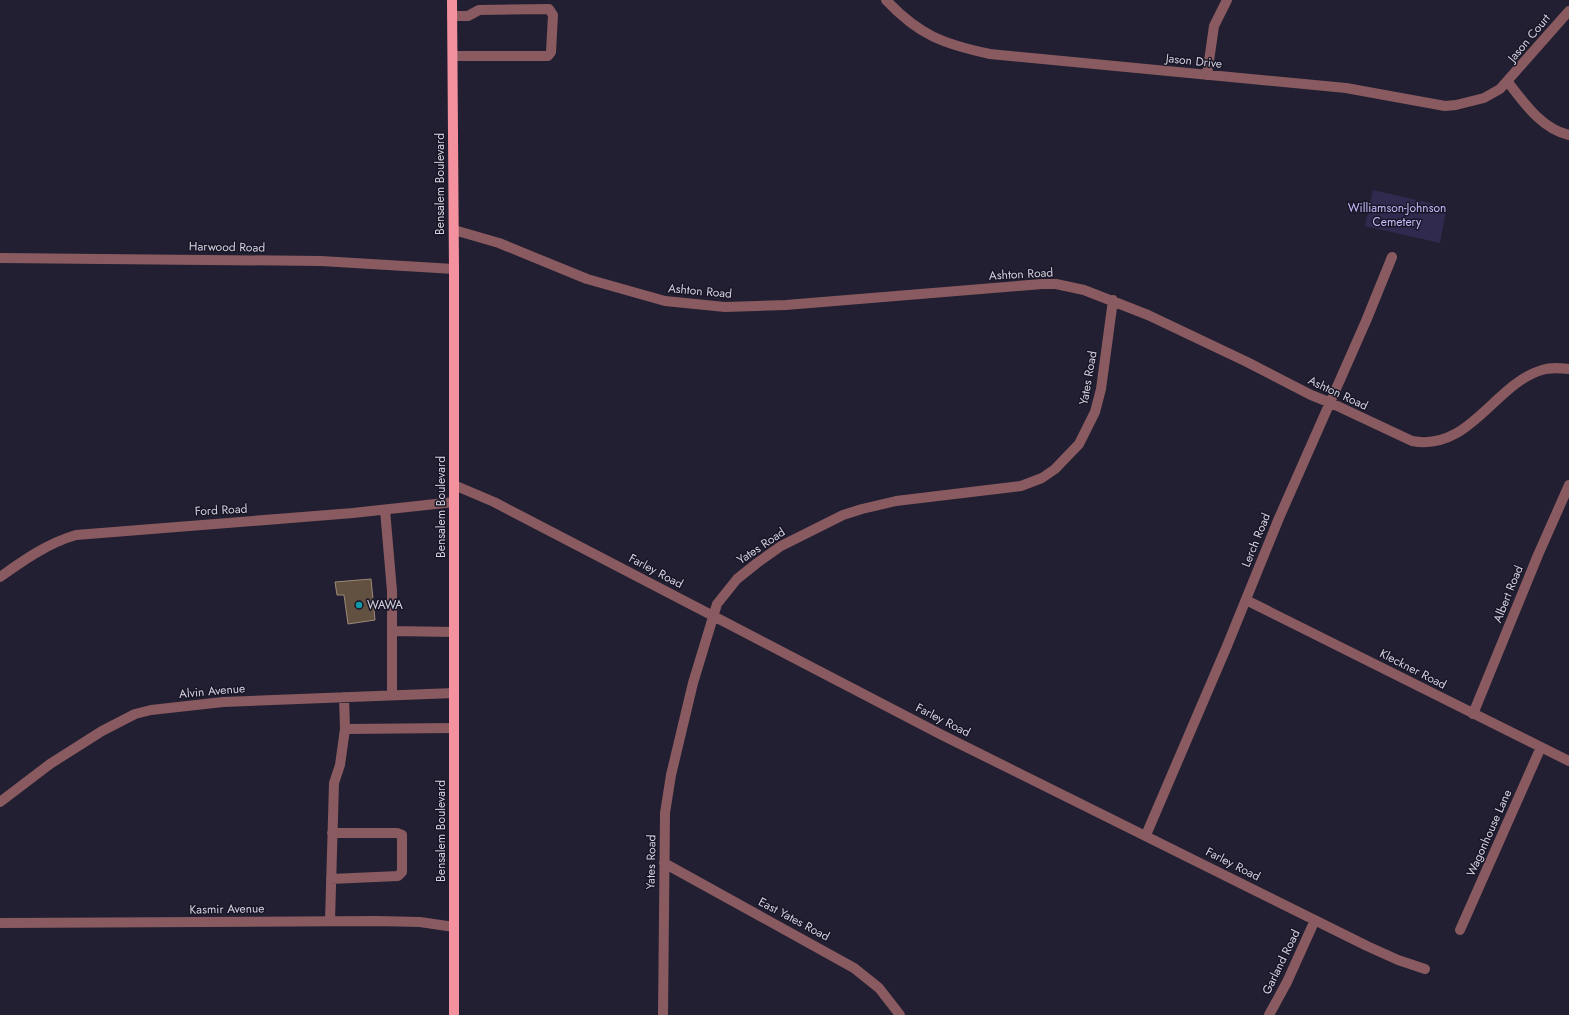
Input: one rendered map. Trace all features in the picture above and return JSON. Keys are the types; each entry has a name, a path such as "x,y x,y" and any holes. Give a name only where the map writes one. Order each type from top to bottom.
{"main road":[{"name":"Bensalem Boulevard","path":"452,0 454,230 454,1015"}],"street":[{"name":"Jason Drive","path":"886,0 914,26 937,39 957,47 990,54 1346,88 1445,106 1456,105 1484,98 1500,89 1508,82"},
{"path":"1207,75 1214,26 1227,0"},
{"path":"452,16 468,16 479,10 549,10 553,15 551,52 548,56 452,56"},
{"name":"Jason Court","path":"1508,82 1569,11"},
{"path":"1508,82 1525,104 1542,121 1557,131 1569,135"},
{"name":"Ashton Road","path":"454,230 499,243 587,279 665,301 725,307 786,305 1056,284 1084,290 1113,300 1247,362 1311,395 1412,442 1432,443 1458,433 1526,377 1550,368 1569,369"},
{"name":"Lerch Road","path":"1146,835 1246,600 1279,518 1331,403 1392,257"},
{"name":"Harwood Road","path":"0,258 321,261 454,269"},
{"name":"Yates Road","path":"663,1015 665,813 671,775 693,683 712,616 717,604 737,579 757,563 788,543 843,515 862,508 896,501 1021,486 1042,478 1055,469 1079,444 1095,412 1101,389 1113,300"},
{"name":"Farley Road","path":"454,485 494,502 942,735 1315,920 1379,951 1425,969"},
{"name":"Albert Road","path":"1473,714 1538,555 1569,485"},
{"name":"Ford Road","path":"0,577 42,548 63,538 76,535 384,510 454,502"},
{"path":"384,510 392,591 392,695"},
{"name":"Kleckner Road","path":"1246,600 1569,761"},
{"path":"392,630 454,632"},
{"name":"Alvin Avenue","path":"0,802 50,764 102,731 135,714 151,710 223,702 454,693"},
{"path":"330,921 334,783 340,765 345,729 344,697"},
{"path":"345,729 454,728"},
{"name":"Wagonhouse Lane","path":"1460,930 1541,747"},
{"path":"331,879 398,876 402,872 402,835 397,833 332,833"},
{"name":"East Yates Road","path":"664,863 854,968 879,988 900,1015"},
{"name":"Garland Road","path":"1269,1015 1287,982 1315,920"},
{"name":"Kasmir Avenue","path":"0,924 330,921 420,922 454,927"}],"green space":[{"name":"Williamson-Johnson Cemetery","path":"1373,190 1447,207 1440,243 1365,226"}],"building":[{"name":"WAWA","path":"371,579 375,620 348,624 344,595 337,595 335,582"}],"place":[{"name":"WAWA","path":"359,605"}]}
